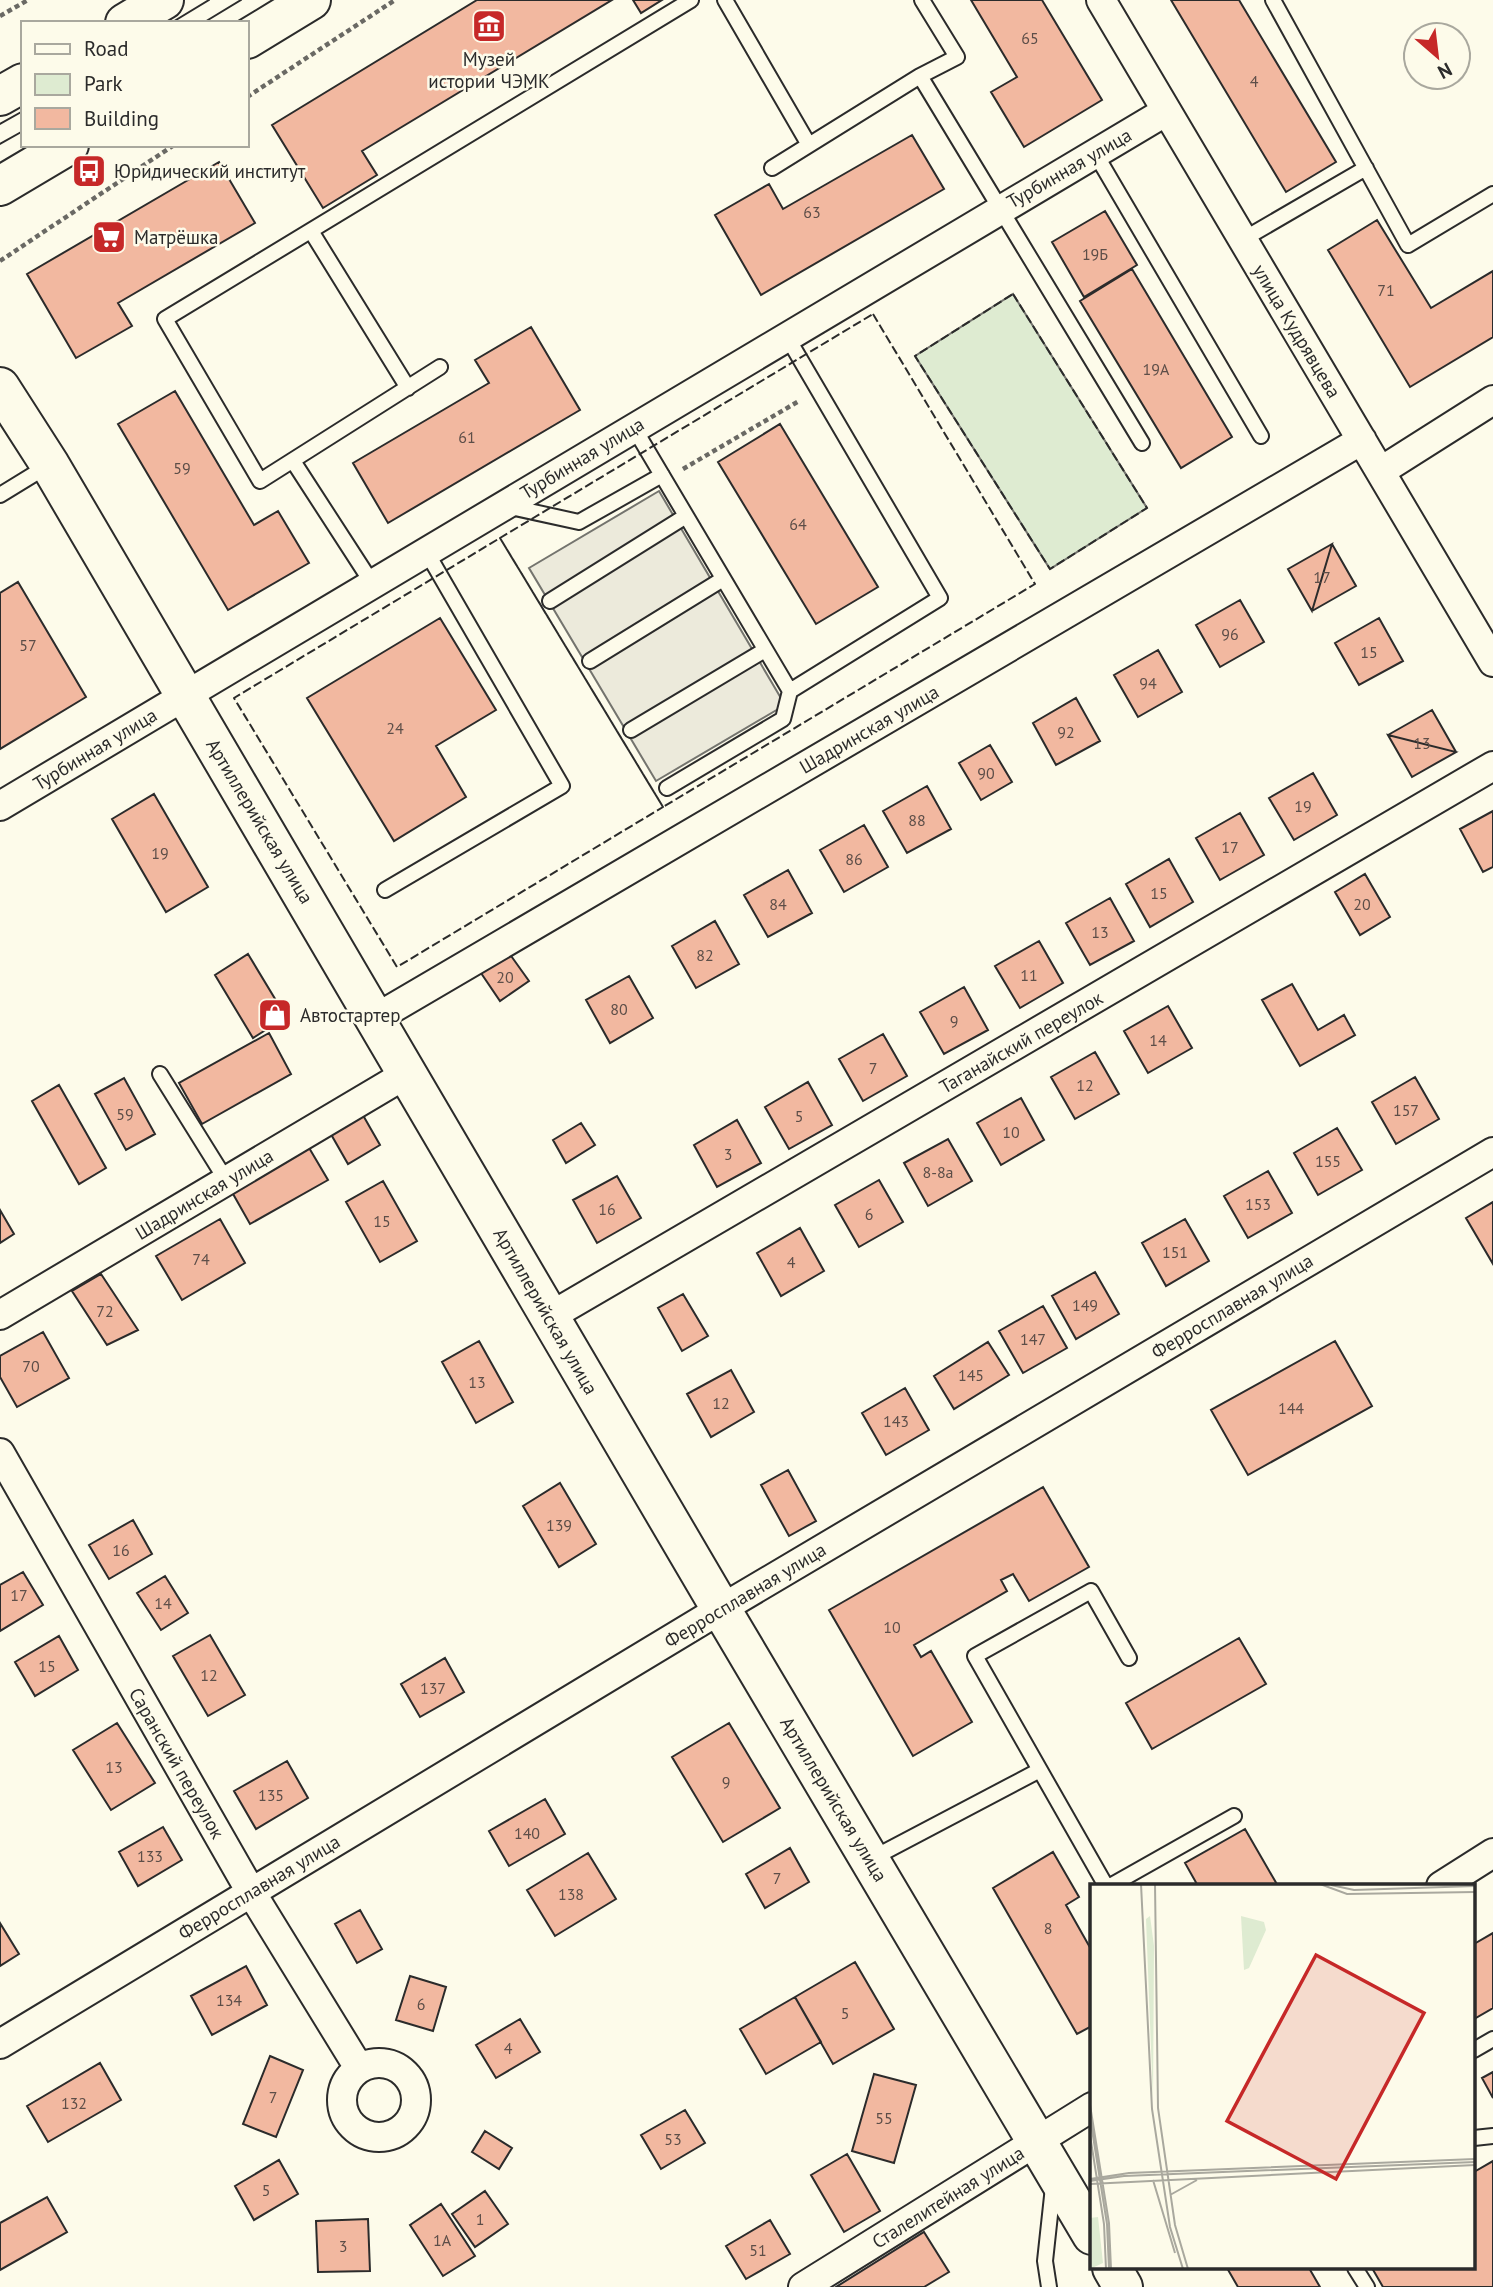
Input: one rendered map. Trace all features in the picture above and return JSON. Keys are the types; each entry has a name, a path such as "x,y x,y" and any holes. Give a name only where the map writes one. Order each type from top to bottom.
{"street":[{"path":"128,21 164,0"},
{"path":"248,38 312,0"},
{"name":"улица Кудрявцева","path":"1101,0 1493,662"},
{"path":"0,96 21,84"},
{"name":"Турбинная улица","path":"0,806 786,335 1165,112"},
{"path":"0,186 66,147"},
{"name":"Артиллерийская улица","path":"0,387 50,465 186,695 549,1317 1090,2232"},
{"path":"1381,471 1493,400"},
{"name":"Шадринская улица","path":"376,1018 1362,440"},
{"name":"Таганайский переулок","path":"549,1317 1493,766"},
{"name":"Шадринская улица","path":"0,1315 408,1073"},
{"name":"Ферросплавная улица","path":"0,2044 721,1609 1493,1152"},
{"name":"Саранский переулок","path":"0,1454 251,1892 359,2068"},
{"path":"1444,1884 1493,1853"},
{"name":"Сталелитейная улица","path":"803,2287 1046,2157 1090,2109"},
{"path":"1113,2270 1123,2287"}],"lane":[{"path":"440,367 260,481 165,319 691,0"},
{"path":"725,0 810,145"},
{"path":"772,168 920,76 957,57 922,0"},
{"path":"1273,0 1408,245 1493,194"},
{"path":"920,76 1142,443"},
{"path":"1095,153 1261,436"},
{"path":"1242,240 1366,168"},
{"path":"311,230 408,388"},
{"path":"667,788 783,719 790,691 940,598 786,335"},
{"path":"634,428 790,691"},
{"path":"293,461 372,583"},
{"path":"0,495 50,465"},
{"path":"502,506 579,522 663,478"},
{"path":"550,601 686,516"},
{"path":"385,890 562,786 426,551"},
{"path":"590,661 723,579"},
{"path":"631,730 765,650"},
{"path":"160,1073 226,1180"},
{"path":"1107,1884 975,1656 1091,1591 1129,1658"},
{"path":"870,1860 1040,1770"},
{"path":"1112,1884 1234,1816"},
{"path":"1476,2049 1493,2039"},
{"path":"1046,2157 1045,2261 1049,2287"},
{"path":"1356,2270 1367,2287"}],"path":[{"path":"0,16 28,0"},
{"path":"248,96 395,0"},
{"path":"0,252 2,259 171,147"},
{"path":"663,478 817,390"}],"green space":[{"path":"1013,294 1147,508 1050,569 915,356"}],"shaded area":[{"path":"659,491 785,705 656,781 529,568"}],"building":[{"path":"477,0 612,0 362,151 377,175 323,208 272,125"},
{"path":"633,0 662,0 641,13"},
{"path":"971,0 1042,0 1102,100 1024,147 991,92 1017,77"},
{"path":"1171,0 1239,0 1336,162 1286,192"},
{"path":"912,135 944,189 761,295 715,215 769,184 783,209"},
{"path":"219,162 255,223 118,303 132,326 76,358 27,274"},
{"path":"1105,211 1137,265 1084,297 1052,242"},
{"path":"1377,220 1431,308 1493,271 1493,337 1410,387 1328,250"},
{"path":"1132,269 1232,437 1181,468 1080,301"},
{"path":"531,327 580,410 388,523 353,463 489,383 475,360"},
{"path":"175,391 254,525 278,511 309,563 228,610 118,424"},
{"path":"780,424 878,587 816,624 718,462"},
{"path":"1332,544 1356,586 1312,611 1288,569"},
{"path":"1332,544 1312,611 1288,569"},
{"path":"18,582 86,697 0,749 0,593"},
{"path":"1240,600 1264,642 1220,667 1196,625"},
{"path":"440,618 496,710 436,746 466,797 394,841 307,698"},
{"path":"1379,618 1403,661 1359,685 1335,643"},
{"path":"1158,650 1182,692 1138,717 1114,675"},
{"path":"1076,698 1100,741 1056,765 1033,723"},
{"path":"1432,710 1456,752 1412,777 1388,735"},
{"path":"1388,735 1456,752 1412,777"},
{"path":"990,745 1012,782 981,800 959,763"},
{"path":"1313,773 1337,815 1294,840 1269,798"},
{"path":"927,786 951,829 907,853 883,811"},
{"path":"154,794 208,887 166,912 112,819"},
{"path":"1493,811 1493,867 1483,872 1460,829"},
{"path":"1240,813 1264,855 1220,880 1196,838"},
{"path":"864,825 888,867 844,892 820,850"},
{"path":"1169,859 1193,902 1150,927 1126,884"},
{"path":"788,870 812,913 768,937 744,895"},
{"path":"1365,874 1390,917 1360,935 1335,892"},
{"path":"1110,898 1134,941 1090,965 1066,923"},
{"path":"715,921 739,964 696,988 672,946"},
{"path":"1039,941 1063,983 1020,1008 995,966"},
{"path":"509,953 529,981 500,1001 481,973"},
{"path":"248,954 286,1017 253,1038 215,975"},
{"path":"629,976 653,1018 610,1043 586,1000"},
{"path":"1292,984 1318,1030 1344,1015 1355,1035 1300,1066 1262,1000"},
{"path":"964,987 988,1030 944,1054 920,1012"},
{"path":"1168,1006 1192,1048 1148,1073 1124,1031"},
{"path":"269,1033 291,1074 202,1124 179,1083"},
{"path":"883,1034 907,1076 863,1101 839,1059"},
{"path":"1095,1052 1119,1094 1075,1119 1051,1077"},
{"path":"1415,1077 1439,1119 1396,1144 1372,1102"},
{"path":"124,1078 155,1134 126,1150 95,1094"},
{"path":"808,1082 832,1125 789,1149 765,1107"},
{"path":"59,1085 106,1168 79,1184 32,1101"},
{"path":"1021,1098 1044,1140 1001,1165 977,1123"},
{"path":"360,1110 380,1145 348,1164 328,1129"},
{"path":"737,1120 761,1163 717,1187 694,1145"},
{"path":"581,1123 595,1145 566,1163 553,1140"},
{"path":"1337,1128 1362,1170 1318,1195 1294,1153"},
{"path":"948,1139 972,1181 928,1206 904,1163"},
{"path":"305,1141 328,1180 250,1224 228,1185"},
{"path":"1268,1171 1292,1213 1248,1238 1224,1196"},
{"path":"617,1176 641,1218 597,1243 573,1200"},
{"path":"879,1180 903,1222 859,1247 835,1205"},
{"path":"383,1181 417,1241 380,1262 346,1202"},
{"path":"1493,1202 1493,1264 1466,1218"},
{"path":"0,1210 14,1234 0,1243"},
{"path":"220,1219 245,1263 182,1300 156,1256"},
{"path":"1185,1219 1209,1261 1166,1286 1142,1243"},
{"path":"800,1228 824,1271 781,1296 757,1253"},
{"path":"1095,1272 1119,1314 1076,1339 1052,1296"},
{"path":"101,1274 138,1330 107,1345 72,1291"},
{"path":"683,1294 708,1336 682,1351 658,1308"},
{"path":"1043,1306 1067,1348 1023,1373 999,1331"},
{"path":"43,1332 69,1378 17,1407 0,1377 0,1356"},
{"path":"479,1341 513,1402 476,1423 442,1362"},
{"path":"1335,1341 1372,1406 1248,1475 1211,1410"},
{"path":"988,1342 1009,1375 954,1409 934,1376"},
{"path":"731,1370 754,1412 711,1437 687,1394"},
{"path":"905,1388 929,1430 886,1455 862,1413"},
{"path":"788,1470 816,1521 789,1536 761,1485"},
{"path":"560,1483 596,1544 559,1567 523,1506"},
{"path":"1043,1487 1089,1567 1029,1601 1013,1574 1001,1580 1007,1591 914,1645 921,1657 931,1651 972,1722 913,1756 829,1610"},
{"path":"133,1520 152,1554 109,1579 89,1545"},
{"path":"23,1572 43,1605 0,1631 0,1585"},
{"path":"165,1576 188,1613 161,1630 137,1593"},
{"path":"210,1635 245,1695 208,1716 173,1656"},
{"path":"59,1636 78,1670 35,1696 15,1662"},
{"path":"1239,1638 1266,1684 1152,1749 1126,1703"},
{"path":"445,1658 464,1692 420,1717 401,1684"},
{"path":"117,1723 155,1783 111,1810 73,1750"},
{"path":"729,1723 780,1808 723,1842 672,1757"},
{"path":"287,1761 308,1798 256,1829 234,1791"},
{"path":"545,1799 565,1834 509,1866 489,1831"},
{"path":"163,1827 182,1860 138,1886 119,1852"},
{"path":"1245,1829 1277,1884 1197,1884 1185,1863"},
{"path":"790,1848 809,1882 765,1908 746,1874"},
{"path":"1053,1852 1079,1897 1066,1905 1090,1947 1090,2027 1077,2034 993,1888"},
{"path":"588,1853 616,1899 555,1936 527,1890"},
{"path":"360,1910 382,1949 357,1963 335,1924"},
{"path":"0,1923 19,1954 0,1966"},
{"path":"1493,1933 1493,2008 1476,2018 1476,1943"},
{"path":"855,1962 894,2029 833,2064 795,1997"},
{"path":"246,1966 267,2005 212,2035 191,1996"},
{"path":"410,1976 446,1987 433,2031 396,2020"},
{"path":"795,1997 821,2042 766,2074 740,2029"},
{"path":"520,2019 540,2052 496,2078 476,2045"},
{"path":"270,2056 303,2070 276,2137 243,2124"},
{"path":"100,2063 121,2100 48,2142 27,2106"},
{"path":"1493,2072 1493,2098 1482,2078"},
{"path":"874,2074 916,2085 894,2163 852,2151"},
{"path":"685,2110 705,2143 661,2169 641,2135"},
{"path":"485,2131 512,2148 499,2169 472,2152"},
{"path":"847,2154 880,2211 844,2232 811,2175"},
{"path":"279,2160 298,2194 254,2220 235,2186"},
{"path":"1493,2161 1493,2287 1383,2287 1373,2270 1476,2270 1476,2171"},
{"path":"485,2191 508,2224 475,2247 452,2214"},
{"path":"47,2197 67,2232 0,2270 0,2223"},
{"path":"441,2204 475,2256 443,2276 410,2225"},
{"path":"368,2219 370,2271 318,2272 316,2221"},
{"path":"770,2220 790,2254 746,2279 726,2246"},
{"path":"924,2232 949,2272 924,2287 836,2287"},
{"path":"1228,2270 1310,2270 1320,2287 1238,2287"}],"tram line":[{"path":"174,21 209,0"},
{"path":"206,21 241,0"},
{"path":"0,124 21,112"},
{"path":"0,144 21,132"}],"fence":[{"path":"1013,294 1147,508 1050,569 915,356 1013,294"},
{"path":"873,314 1035,584 663,807 500,538 873,314"},
{"path":"500,538 663,807 397,967 234,698 500,538"}],"place":[{"name":"Музей истории ЧЭМК","path":"489,26"},
{"name":"Юридический институт","path":"89,171"},
{"name":"Матрёшка","path":"109,237"},
{"name":"Автостартер","path":"275,1015"}]}
